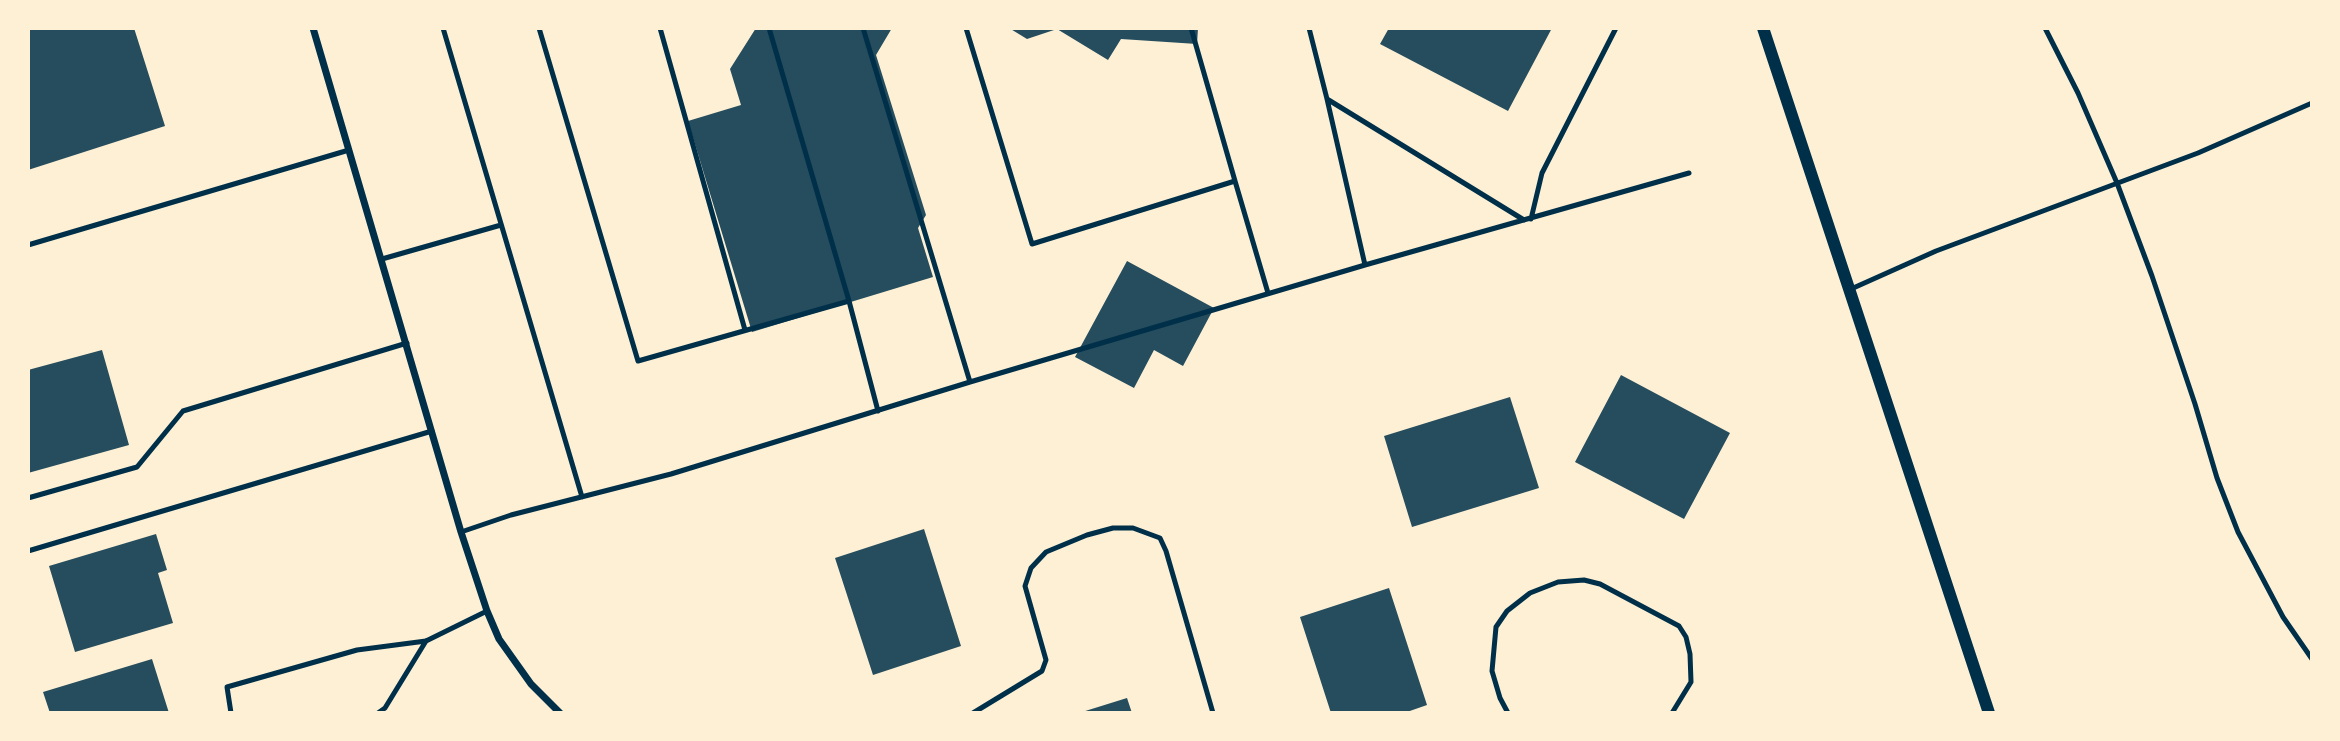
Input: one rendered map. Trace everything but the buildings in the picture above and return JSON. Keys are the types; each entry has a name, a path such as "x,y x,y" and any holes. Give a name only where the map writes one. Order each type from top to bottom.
{"street":[{"path":"313,28 461,532 487,611 499,639 531,684 560,713"},
{"path":"1763,28 1989,713"}],"lane":[{"path":"443,28 582,497"},
{"path":"540,28 638,361 849,301"},
{"path":"660,28 745,330"},
{"path":"769,28 849,301 878,411"},
{"path":"863,28 970,382"},
{"path":"966,28 1032,244 1235,181"},
{"path":"1191,28 1268,293"},
{"path":"1309,28 1365,265"},
{"path":"1528,220 1542,173 1616,28"},
{"path":"2045,28 2078,93 2117,183 2152,276 2217,478 2238,532 2283,617 2312,659"},
{"path":"1327,99 1528,220"},
{"path":"1849,290 1936,251 2198,153 2312,103"},
{"path":"28,245 349,150"},
{"path":"461,532 511,515 671,474 1268,293 1689,173"},
{"path":"382,260 501,225"},
{"path":"28,498 137,467 183,411 407,343"},
{"path":"28,551 432,431"},
{"path":"973,713 1042,671 1046,660 1025,586 1031,568 1046,552 1087,535 1113,528 1133,527 1160,538 1166,551 1213,713"},
{"path":"1508,713 1500,698 1492,671 1496,627 1507,611 1530,593 1558,582 1584,580 1600,584 1679,626 1686,637 1690,654 1692,682 1672,713"},
{"path":"232,713 227,687 356,650 426,641 487,611"},
{"path":"378,713 385,708 426,641"}]}
